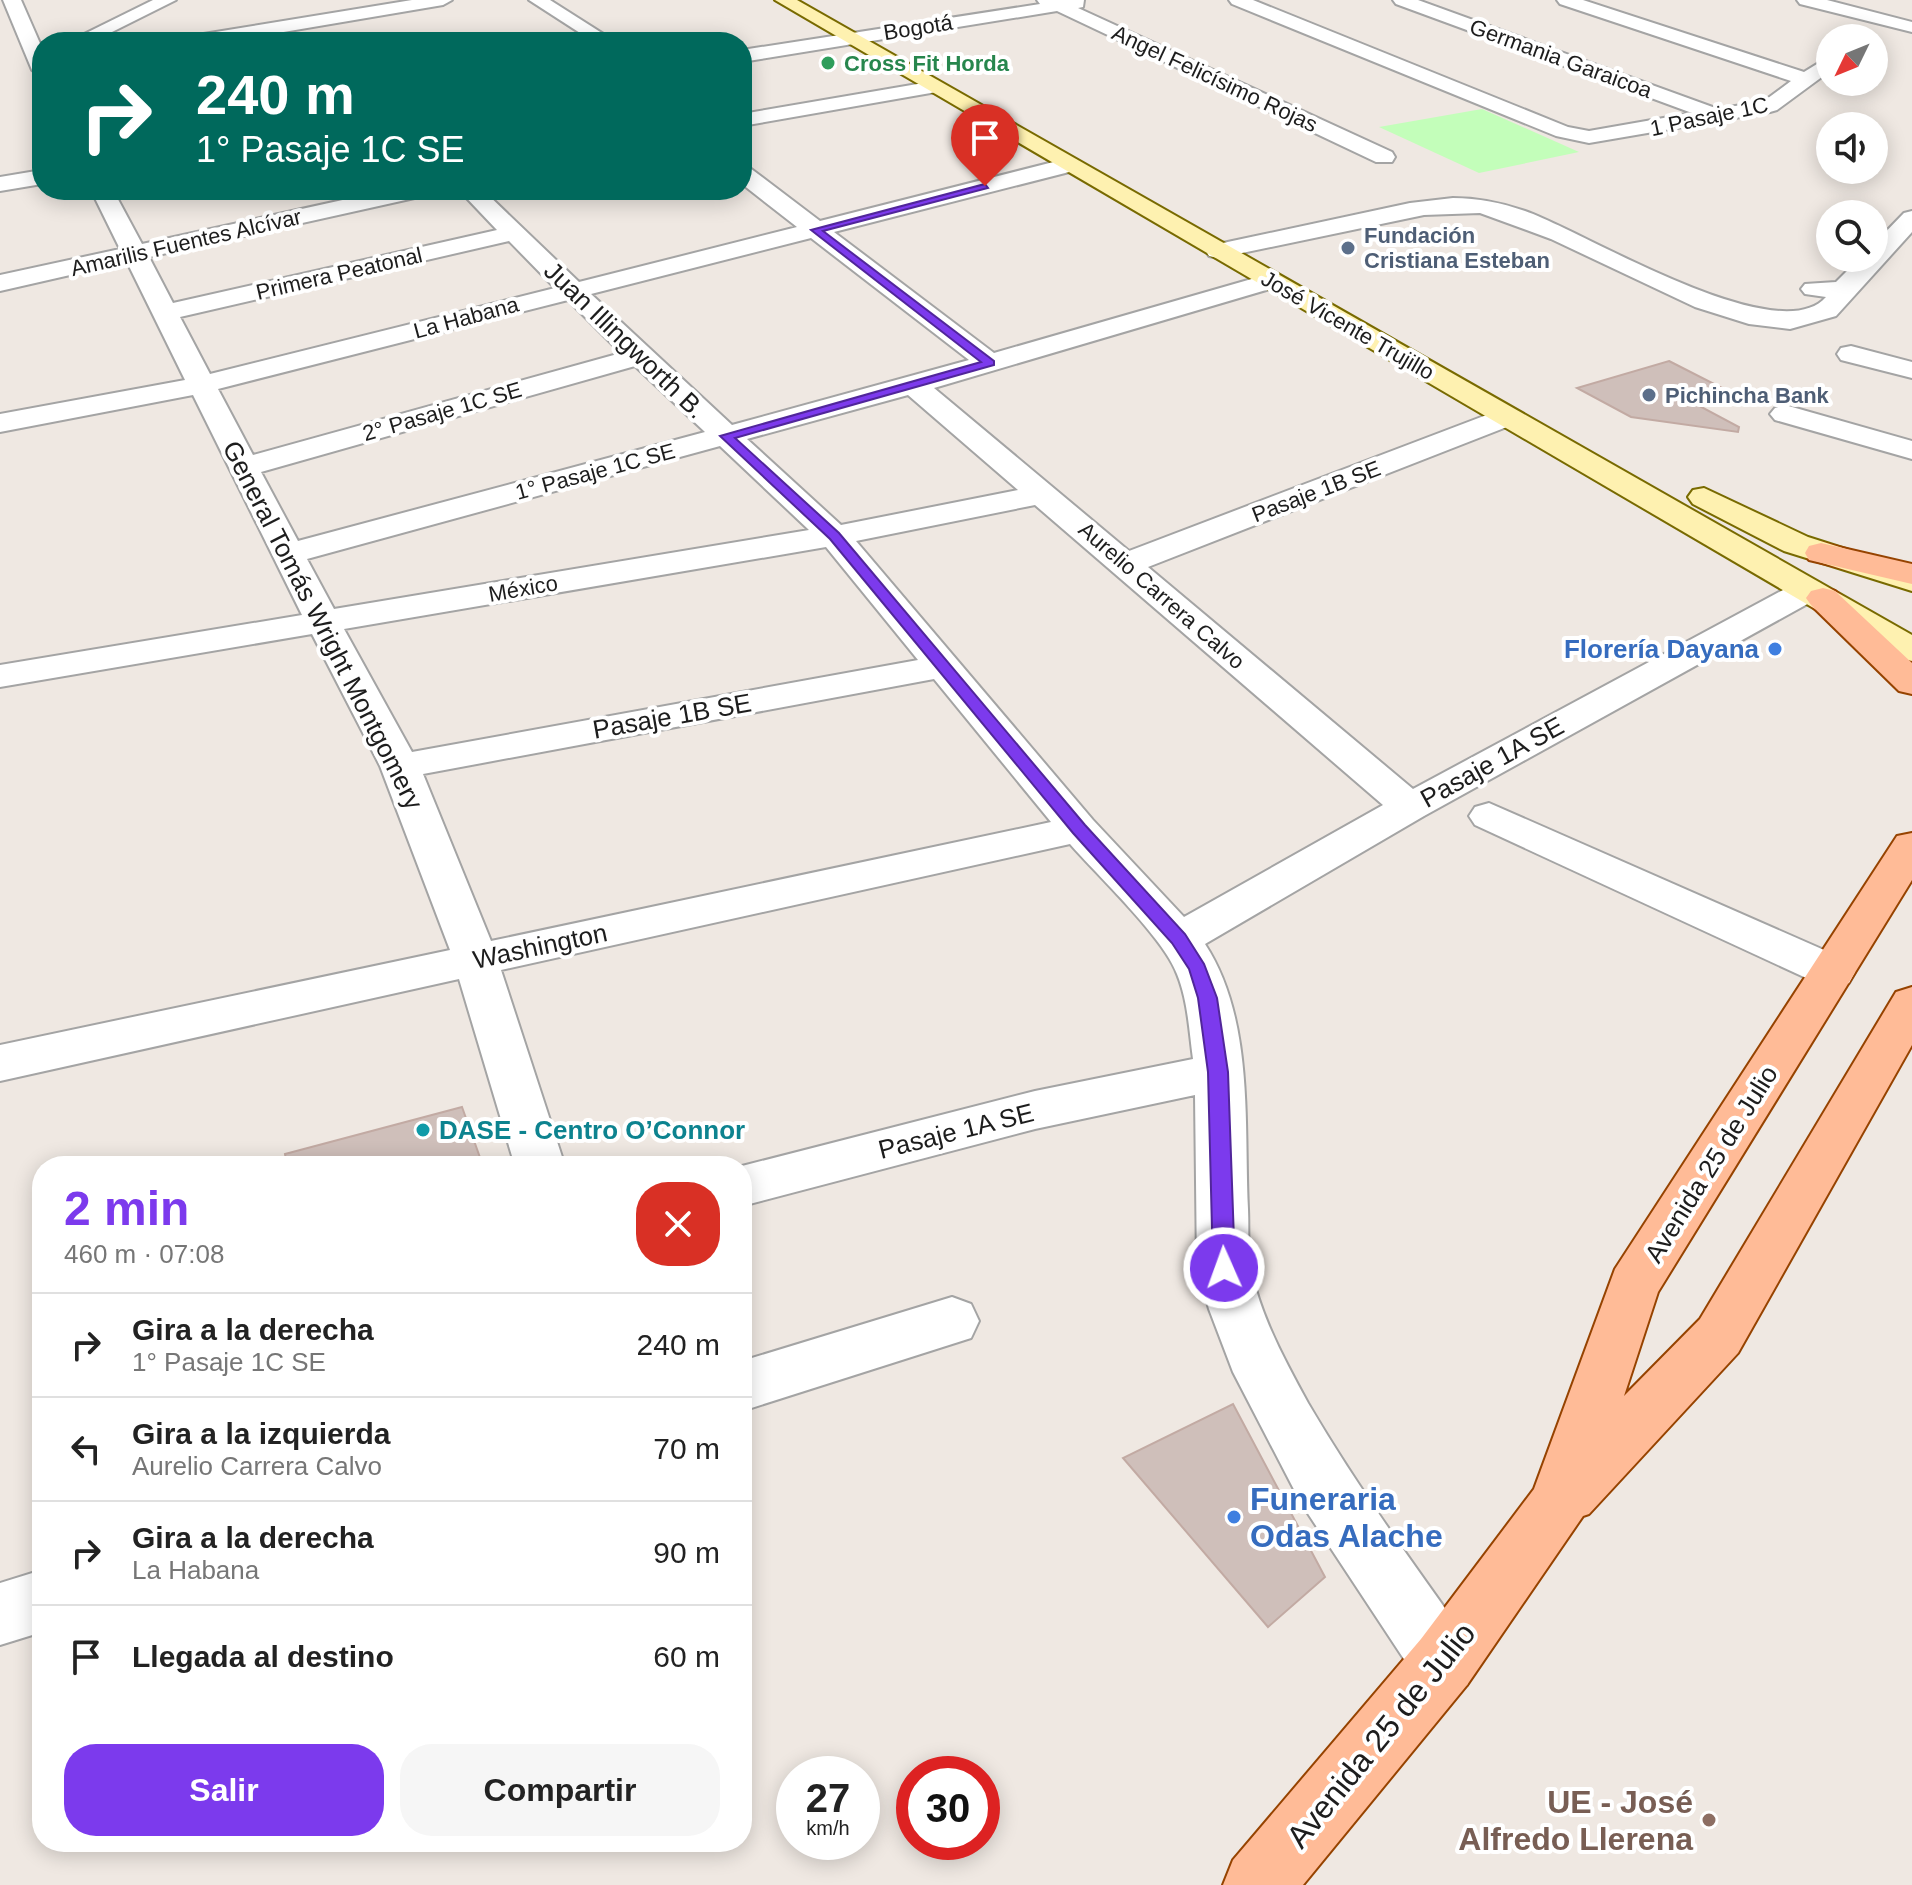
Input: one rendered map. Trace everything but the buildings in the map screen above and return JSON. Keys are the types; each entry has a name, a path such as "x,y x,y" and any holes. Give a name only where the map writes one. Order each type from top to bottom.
{"main road":[{"name":"José Vicente Trujillo","path":"784,0 854,29 935,87 1069,165 1223,239 1271,281 1912,650"},
{"path":"882,32 906,46"},
{"path":"968,81 997,97"},
{"name":"José Vicente Trujillo","path":"1254,243 1572,423"},
{"path":"1679,483 1774,535 1912,581"},
{"path":"1821,553 1912,574"},
{"path":"1864,566 1912,590"},
{"path":"1827,600 1885,620 1901,620 1912,615"},
{"path":"1827,600 1912,683"},
{"name":"Avenida 25 de Julio","path":"1558,1505 1634,1285 1912,846"},
{"name":"Avenida 25 de Julio","path":"1258,1885 1444,1662 1558,1505 1719,1336 1902,1024"}],"street":[{"path":"0,3 14,0 32,54"},
{"path":"98,32 167,0"},
{"path":"249,32 443,0"},
{"path":"538,0 591,32"},
{"name":"Bogotá","path":"752,54 854,29 882,32 1052,3 1095,0"},
{"name":"1 Pasaje 1C","path":"1238,0 1576,136 1603,137 1770,106 1816,73"},
{"name":"Germania Garaicoa","path":"1402,0 1720,116"},
{"path":"1566,0 1808,80"},
{"path":"1806,0 1912,27"},
{"name":"Angel Felicísimo Rojas","path":"1052,3 1384,157"},
{"path":"281,8 305,32"},
{"path":"1882,24 1912,15"},
{"path":"752,118 935,87"},
{"name":"La Habana","path":"0,423 202,385 1069,165"},
{"path":"0,184 32,179"},
{"path":"752,181 990,363"},
{"name":"General Tomás Wright Montgomery","path":"107,200 400,766 476,960 537,1156"},
{"name":"Amarilis Fuentes Alcívar","path":"0,283 375,200"},
{"name":"Juan Illingworth B.","path":"480,200 640,356 834,536 1079,829 1179,939 1198,969 1208,998 1218,1072 1224,1268 1236,1309 1261,1372 1322,1483 1444,1662"},
{"path":"1223,239 1254,243 1445,205 1481,206 1511,214 1721,308 1770,318 1820,315 1829,310 1860,272"},
{"path":"1888,243 1912,218"},
{"name":"Primera Peatonal","path":"165,313 514,233"},
{"name":"1° Pasaje 1C SE","path":"288,554 913,385 1271,281"},
{"path":"1667,284 1741,287"},
{"path":"1785,288 1843,290"},
{"path":"1851,354 1912,370"},
{"name":"2° Pasaje 1C SE","path":"244,467 640,356"},
{"name":"Aurelio Carrera Calvo","path":"913,385 1410,807"},
{"path":"1785,414 1912,450"},
{"name":"Pasaje 1B SE","path":"1126,564 1507,417"},
{"name":"México","path":"0,676 834,536 1044,494"},
{"name":"Pasaje 1A SE","path":"1179,939 1410,807 1827,600"},
{"name":"Pasaje 1B SE","path":"400,766 944,666"},
{"path":"1489,816 1833,972"},
{"name":"Washington","path":"0,1063 1079,829"},
{"name":"Pasaje 1A SE","path":"752,1183 1035,1110 1218,1072"},
{"path":"752,1383 952,1321"},
{"path":"0,1614 32,1604"}],"green space":[{"path":"1482,109 1579,152 1479,173 1379,127"}],"place":[{"name":"Cross Fit Horda","path":"828,63"},
{"name":"Fundación Cristiana Esteban","path":"1348,248"},
{"name":"Pichincha Bank","path":"1649,395"},
{"name":"Florería Dayana","path":"1775,649"},
{"name":"DASE - Centro O’Connor","path":"423,1130"},
{"name":"Funeraria Odas Alache","path":"1234,1517"},
{"name":"UE - José Alfredo Llerena","path":"1709,1820"}],"route":[{"path":"985,186 816,230 990,363 726,436 834,536 1079,829 1179,939 1198,969 1208,998 1218,1072 1224,1268"}]}
